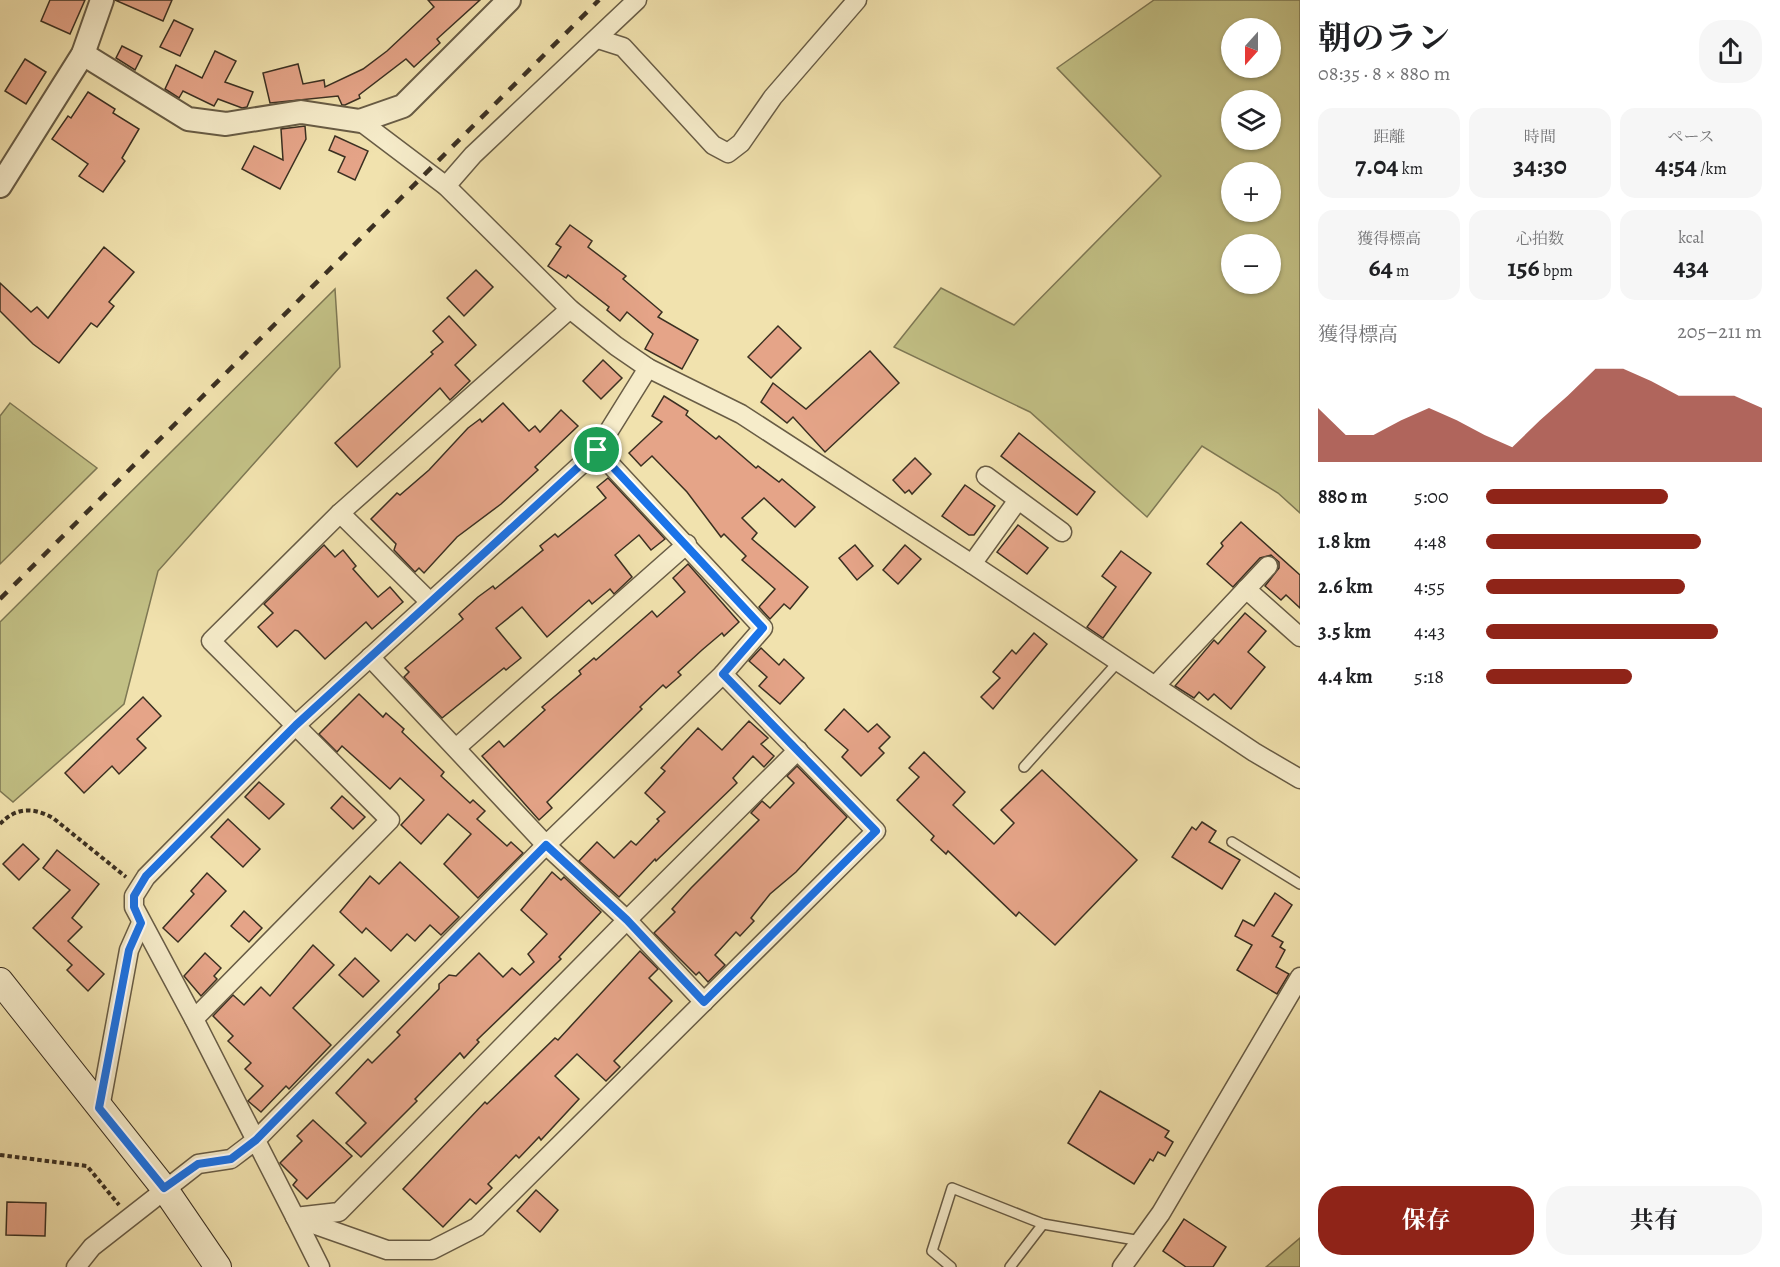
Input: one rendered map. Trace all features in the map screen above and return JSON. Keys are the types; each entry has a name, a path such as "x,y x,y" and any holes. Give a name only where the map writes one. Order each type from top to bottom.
{"main road":[{"path":"0,981 164,1188 218,1267"}],"street":[{"path":"0,186 83,54 102,0"},
{"path":"83,54 188,118 226,124 301,112 360,121 402,106 509,0"},
{"path":"446,186 473,155 637,0"},
{"path":"598,39 623,47 712,145 728,153 741,142 772,97 857,0"},
{"path":"360,121 446,186 570,309 648,368 741,414 972,564 1254,752 1300,779"},
{"path":"195,1019 390,820 211,641 340,513 570,309"},
{"path":"320,1267 195,1019 141,923 134,907 139,887 146,876 296,725 597,450 648,368"},
{"path":"76,1267 92,1247 164,1188 198,1164 231,1159 256,1140 546,845 723,674 763,628 597,450"},
{"path":"986,476 1062,532"},
{"path":"972,564 1018,500"},
{"path":"340,513 430,602"},
{"path":"456,748 687,544"},
{"path":"1155,686 1268,566"},
{"path":"1246,589 1300,637"},
{"path":"370,657 546,845 627,920 704,1002"},
{"path":"294,1217 387,1250 432,1250 477,1227 876,831 723,674"},
{"path":"294,1217 339,1212 798,750"},
{"path":"99,1108 129,950 141,923"},
{"path":"1122,1267 1161,1213 1300,977"}],"lane":[{"path":"1024,767 1118,662"},
{"path":"1232,842 1300,884"},
{"path":"951,1267 932,1251 952,1188 1043,1224 1140,1241"},
{"path":"1010,1267 1043,1224"}],"path":[{"path":"0,824 16,812 39,810 139,887"},
{"path":"0,1155 87,1166 129,1217"}],"shaded area":[{"path":"1154,0 1300,0 1300,513 1278,493 1202,446 1147,517 1030,412 894,347 941,288 1014,325 1161,176 1057,68"},
{"path":"335,289 340,367 158,571 124,704 13,802 0,791 0,622"},
{"path":"10,403 97,468 0,564 0,416"},
{"path":"1300,1238 1300,1267 1266,1267"}],"building":[{"path":"50,0 85,0 70,34 41,21"},
{"path":"115,0 172,0 163,21"},
{"path":"428,0 480,0 437,39 440,43 414,67 406,59 359,95 360,98 345,105 342,105 338,96 270,103 263,73 298,64 303,84 324,80 325,87 363,69 387,51 434,7"},
{"path":"174,20 193,29 180,56 160,47"},
{"path":"122,46 142,56 135,70 116,58"},
{"path":"215,51 236,61 225,82 253,92 247,107 242,108 218,99 214,106 183,91 179,98 165,89 176,65 202,78"},
{"path":"25,59 46,72 26,104 5,91"},
{"path":"88,92 115,109 113,113 139,129 122,158 125,161 103,192 79,176 88,164 52,139 68,116 71,118"},
{"path":"305,126 306,139 280,189 242,169 254,146 283,160 281,129"},
{"path":"335,136 368,151 355,180 338,172 345,157 329,150"},
{"path":"570,225 592,241 588,247 626,276 623,279 662,312 658,317 698,340 682,369 645,349 653,334 627,312 620,321 607,310 609,307 568,275 566,278 548,266 561,247 556,244"},
{"path":"104,247 134,272 109,302 114,306 97,327 91,323 59,363 33,344 0,311 0,283 31,312 37,307 48,318"},
{"path":"476,270 493,287 464,316 447,298"},
{"path":"449,316 476,345 455,365 470,381 450,400 440,388 357,467 335,443 433,354 431,352 443,342 433,331"},
{"path":"778,326 801,348 771,378 748,357"},
{"path":"870,351 899,383 825,452 793,417 787,423 761,402 773,383 806,409"},
{"path":"603,360 622,378 601,399 583,381"},
{"path":"664,396 688,411 686,415 716,439 719,436 756,468 758,466 779,482 782,479 815,507 795,527 764,498 742,518 757,533 752,539 808,587 790,609 784,604 770,619 759,607 775,589 742,560 746,556 724,534 721,537 687,492 652,456 641,466 629,453 662,422 652,416"},
{"path":"503,403 529,431 535,426 540,432 561,410 578,426 535,467 538,470 501,504 457,537 424,573 419,568 415,572 394,550 396,544 371,519 397,493 400,495 429,470 468,428 480,419 482,422"},
{"path":"1019,433 1095,492 1077,515 1001,456"},
{"path":"915,458 931,474 912,494 909,490 905,493 893,480"},
{"path":"608,478 665,539 651,550 639,535 615,555 632,577 614,594 610,589 592,604 589,600 547,637 522,607 496,628 521,658 506,670 504,668 442,718 404,677 409,672 405,668 463,619 459,614 478,597 493,586 495,589 543,550 540,546 555,534 558,537 606,498 597,487"},
{"path":"965,485 995,506 974,535 969,535 942,516"},
{"path":"1241,522 1300,575 1300,608 1286,595 1281,600 1265,586 1279,568 1279,562 1271,555 1260,558 1233,587 1207,564 1223,546 1221,543"},
{"path":"1018,525 1048,548 1027,574 997,552"},
{"path":"324,545 335,557 343,550 356,566 353,569 378,597 390,587 403,602 372,629 366,622 325,659 298,631 295,630 277,647 258,627 273,613 264,604"},
{"path":"855,545 873,566 857,580 839,558"},
{"path":"905,545 921,559 898,584 883,570"},
{"path":"1121,551 1151,573 1103,638 1087,627 1116,587 1102,576"},
{"path":"688,564 739,622 724,636 722,633 702,650 678,672 681,675 666,688 663,685 640,707 642,709 547,802 552,808 539,820 482,756 499,741 504,747 545,710 542,707 581,674 579,671 594,658 596,660 652,611 657,617 685,592 673,578"},
{"path":"1245,613 1266,631 1248,652 1265,667 1231,709 1214,694 1208,700 1199,692 1194,698 1175,686 1214,640 1218,644"},
{"path":"1034,633 1047,644 993,709 981,697 1000,678 993,672 1012,650 1016,654"},
{"path":"761,648 779,665 784,659 804,678 780,704 759,686 767,677 749,661"},
{"path":"359,694 383,717 386,713 404,729 402,732 444,772 441,776 470,803 473,800 485,811 477,819 507,846 511,842 523,853 478,898 444,864 471,834 448,814 421,844 401,825 424,800 400,778 390,789 342,746 337,752 319,734"},
{"path":"143,697 161,716 137,739 146,748 119,774 112,766 84,793 65,773"},
{"path":"844,709 868,732 877,724 890,737 879,748 884,753 861,776 842,757 848,750 825,730"},
{"path":"749,721 768,738 761,744 774,756 764,767 753,756 733,778 737,783 656,861 655,859 619,897 579,861 597,842 614,858 631,841 636,845 659,821 657,819 665,812 645,793 665,771 661,768 698,728 722,750"},
{"path":"924,752 965,792 953,805 994,844 1014,823 1001,810 1042,770 1137,860 1055,945 1019,912 1016,916 948,851 946,854 931,840 934,836 897,800 919,777 909,768"},
{"path":"797,766 847,817 796,872 770,894 751,918 754,921 740,936 736,932 715,955 725,965 708,982 699,972 696,975 654,933 675,912 672,909 691,888 759,820 751,813 762,801 770,808 794,783 787,776"},
{"path":"259,782 284,804 269,819 245,797"},
{"path":"342,796 365,817 353,829 331,808"},
{"path":"228,819 260,849 243,867 211,837"},
{"path":"1202,822 1216,831 1209,842 1240,860 1222,889 1172,857 1192,827 1196,830"},
{"path":"23,844 39,859 19,880 3,864"},
{"path":"57,850 99,884 72,918 82,927 68,941 104,974 88,991 67,970 72,965 33,928 70,890 43,868"},
{"path":"400,862 459,917 441,935 430,925 415,941 407,934 391,951 366,928 362,933 340,912 370,876 379,884"},
{"path":"552,872 561,880 564,877 601,912 559,957 561,959 477,1040 479,1042 464,1058 460,1053 415,1099 417,1101 361,1157 346,1143 366,1123 336,1093 368,1059 372,1063 400,1035 397,1032 439,989 439,984 449,975 456,976 479,953 503,977 512,968 520,975 534,962 528,954 547,934 521,910"},
{"path":"207,873 226,891 178,942 163,928 194,894 191,891"},
{"path":"1275,893 1292,905 1272,936 1283,942 1280,947 1285,950 1276,967 1289,974 1277,994 1237,970 1252,945 1235,936 1243,920 1254,926"},
{"path":"244,911 262,928 249,942 231,926"},
{"path":"313,945 334,965 293,1008 331,1045 289,1089 286,1086 261,1112 248,1101 263,1086 245,1069 251,1063 228,1041 233,1036 213,1016 233,995 244,1005 261,987 270,996"},
{"path":"640,951 658,969 649,978 672,1001 614,1061 620,1067 606,1081 577,1054 555,1076 579,1099 541,1140 539,1137 519,1158 516,1155 488,1184 492,1188 476,1204 470,1199 443,1227 403,1189 485,1102 487,1104 555,1038 558,1040"},
{"path":"205,953 221,968 214,976 217,979 201,996 184,976"},
{"path":"355,958 379,981 363,997 339,975"},
{"path":"1100,1091 1169,1131 1165,1137 1173,1142 1165,1156 1158,1152 1153,1161 1150,1159 1134,1184 1068,1143"},
{"path":"313,1120 352,1156 307,1199 293,1185 297,1180 280,1163 302,1141 297,1136"},
{"path":"536,1190 558,1210 540,1232 517,1211"},
{"path":"7,1202 46,1203 45,1236 6,1235"},
{"path":"1184,1219 1226,1247 1213,1267 1186,1267 1163,1251"}],"railway":[{"path":"0,599 599,0"}],"route":[{"path":"597,450 763,628 723,674 876,831 704,1002 627,920 546,845 256,1140 231,1159 198,1164 164,1188 99,1108 129,950 141,923 134,907 134,896 139,887 146,876 296,725 597,450"}]}
